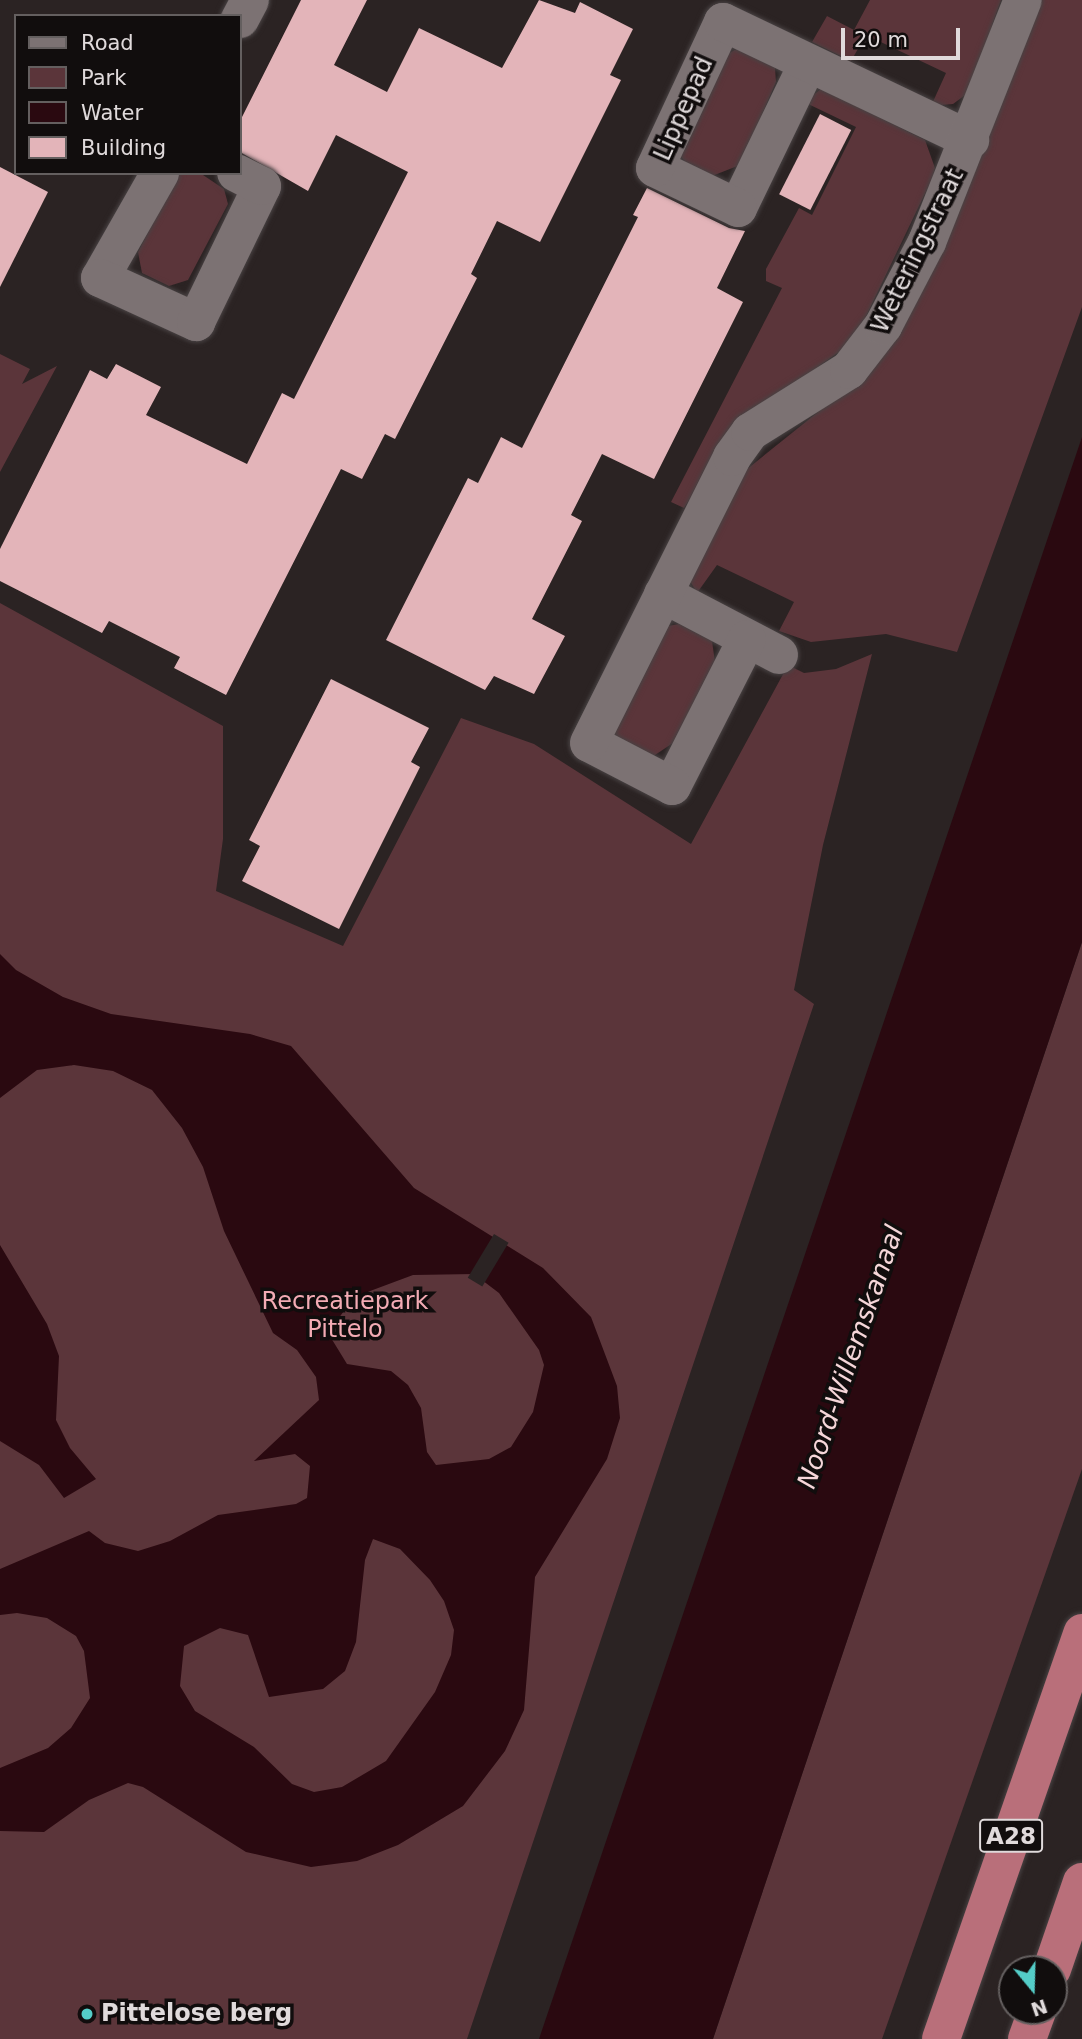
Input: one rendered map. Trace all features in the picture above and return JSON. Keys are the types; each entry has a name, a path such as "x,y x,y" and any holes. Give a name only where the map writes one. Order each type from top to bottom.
{"highway":[{"name":"A28","path":"941,2039 1082,1633"},
{"path":"1057,1955 1082,1882"}],"street":[{"name":"Weteringstraat","path":"663,594 763,647 671,786 589,743 663,594 732,457 750,432 849,370 872,345 927,242 1023,0"},
{"name":"Lippepad","path":"807,63 738,208 655,168 723,22 970,139"},
{"path":"159,175 100,278 196,322 262,186 240,175"}],"green space":[{"path":"870,0 1001,0 968,93 953,104 931,106 946,73 866,35 851,61 812,42 827,16 854,30"},
{"path":"1031,0 1082,0 1082,307 957,652 886,634 811,642 779,631 794,602 717,565 697,593 687,576 741,474 869,371"},
{"path":"738,48 775,68 776,82 740,165 712,176 687,164 678,153 726,55"},
{"path":"821,89 925,140 935,168 931,181 859,331 843,349 742,421 684,508 671,502 782,288 766,281 766,269 799,208 812,215 856,127 804,102"},
{"path":"178,175 203,175 224,189 228,204 188,280 169,286 142,273 138,252"},
{"path":"0,354 30,369 22,384 57,366 0,472"},
{"name":"Recreatiepark Pittelo","path":"0,603 223,726 223,839 216,891 343,946 461,718 534,744 691,844 788,665 804,673 836,669 872,654 823,845 794,990 814,1004 467,2039 0,2039"},
{"path":"679,624 712,641 715,662 673,743 655,755 645,755 620,741 614,733 662,627"},
{"path":"1082,942 1082,1469 882,2039 713,2039"}],"water":[{"name":"Noord-Willemskanaal","path":"1082,437 1082,942 713,2039 539,2039"},
{"path":"0,954 16,970 63,997 111,1014 250,1034 291,1046 414,1188 543,1268 591,1317 617,1386 620,1418 607,1459 535,1577 524,1710 505,1751 463,1806 398,1845 357,1861 311,1867 246,1852 143,1787 128,1783 89,1800 44,1832 0,1831 0,1768 48,1748 71,1728 90,1698 84,1651 76,1636 47,1618 17,1613 0,1615 0,1569 89,1531 105,1543 138,1551 170,1541 218,1515 296,1504 307,1498 310,1466 295,1454 254,1461 319,1400 316,1377 297,1350 273,1333 224,1231 203,1167 182,1128 152,1090 113,1071 74,1065 37,1070 0,1098","holes":["474,1274 499,1293 539,1350 544,1365 533,1412 511,1447 489,1459 436,1465 427,1452 421,1408 408,1385 391,1371 347,1364 328,1333 354,1297 413,1275","373,1539 400,1549 430,1580 444,1601 454,1630 451,1655 435,1692 386,1761 342,1787 314,1792 292,1784 254,1747 195,1711 180,1686 184,1646 220,1628 248,1635 269,1697 323,1689 345,1671 356,1642 365,1560"]},
{"path":"0,1245 47,1324 59,1356 56,1420 70,1448 96,1479 64,1498 39,1465 0,1441"}],"pier":[{"path":"494,1234 509,1243 482,1286 468,1278"}],"building":[{"path":"301,0 367,0 334,65 387,92 419,28 502,68 539,0 575,13 580,2 633,29 610,75 621,80 540,242 497,221 471,274 477,278 395,439 385,434 362,479 341,469 226,695 174,668 180,657 109,621 102,633 0,581 0,549 90,370 107,379 116,364 161,387 146,415 247,464 282,393 294,399 408,172 336,135 308,191 242,153 242,117"},
{"path":"820,114 851,130 810,210 779,194"},
{"path":"0,167 48,192 0,287"},
{"path":"647,188 729,228 745,231 717,288 743,302 654,479 602,454 571,515 582,521 532,619 565,636 534,694 494,676 485,690 386,640 468,478 478,483 501,437 522,448 638,217 633,215"},
{"path":"331,679 429,728 411,762 420,767 339,929 242,881 260,846 249,840"}],"place":[{"name":"Pittelose berg","path":"87,2014"}]}
